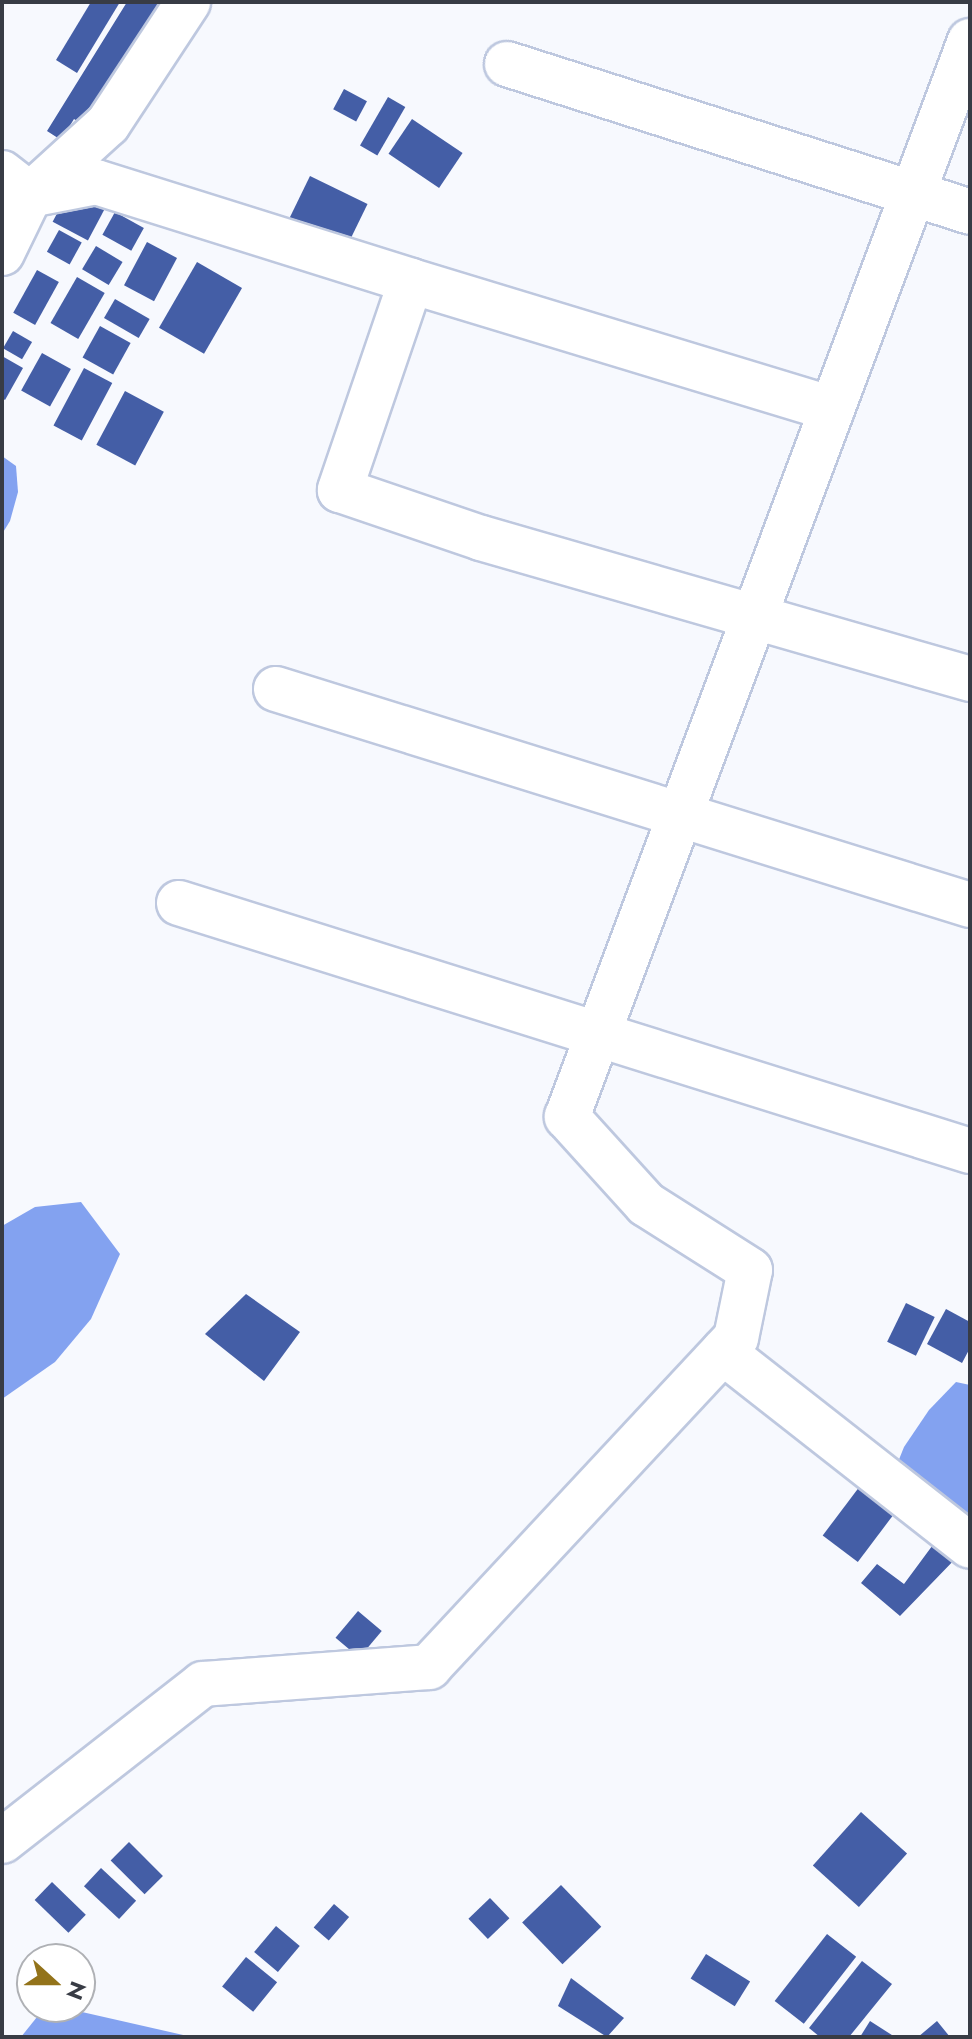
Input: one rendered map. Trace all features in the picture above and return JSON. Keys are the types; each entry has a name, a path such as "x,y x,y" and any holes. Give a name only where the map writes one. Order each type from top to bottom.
{"street":[{"path":"2,253 16,184 108,124 188,2"},
{"path":"2,1841 203,1684 429,1667 736,1338 750,1270 646,1204 567,1117 970,41"},
{"path":"507,64 970,212"},
{"path":"16,184 96,182 832,409"},
{"path":"411,281 340,490 481,538 970,679"},
{"path":"276,689 970,905"},
{"path":"179,903 970,1151"},
{"path":"723,1352 970,1546"}],"water":[{"path":"2,456 16,466 18,492 10,521 2,534"},
{"path":"81,1202 120,1254 91,1319 55,1362 2,1399 2,1226 35,1207"},
{"path":"956,1382 970,1385 970,1535 896,1467 904,1447 929,1410"},
{"path":"96,2015 192,2037 21,2037 32,2023 96,2023"}],"building":[{"path":"91,2 120,2 77,73 56,60"},
{"path":"127,2 177,2 96,133 74,119 61,140 47,131"},
{"path":"344,89 367,101 356,122 333,109"},
{"path":"388,97 405,107 377,155 360,145"},
{"path":"412,119 463,153 439,188 389,154"},
{"path":"310,176 368,204 335,271 277,243"},
{"path":"70,189 105,208 88,240 53,222"},
{"path":"115,212 144,228 131,251 102,235"},
{"path":"59,230 82,243 70,264 47,252"},
{"path":"147,242 177,258 154,301 124,285"},
{"path":"96,246 123,262 109,285 82,269"},
{"path":"197,262 242,288 204,354 159,328"},
{"path":"37,270 59,282 35,325 13,313"},
{"path":"77,277 105,293 78,339 51,323"},
{"path":"115,299 150,319 139,338 104,318"},
{"path":"100,326 131,343 113,374 83,357"},
{"path":"13,331 32,342 22,359 3,348"},
{"path":"42,353 71,369 50,407 21,391"},
{"path":"2,356 23,368 5,400 2,398"},
{"path":"84,368 112,383 82,440 53,425"},
{"path":"125,391 164,412 135,466 96,445"},
{"path":"246,1294 300,1332 264,1381 205,1334"},
{"path":"906,1303 935,1317 916,1356 887,1342"},
{"path":"946,1309 970,1322 970,1348 962,1363 927,1344"},
{"path":"863,1482 898,1508 858,1562 823,1536"},
{"path":"938,1538 959,1555 900,1616 861,1583 877,1564 904,1584"},
{"path":"358,1611 382,1631 359,1658 336,1638"},
{"path":"861,1812 907,1853 859,1907 813,1866"},
{"path":"129,1842 163,1876 145,1894 111,1860"},
{"path":"101,1868 136,1901 119,1919 84,1886"},
{"path":"52,1882 86,1915 68,1933 35,1900"},
{"path":"561,1885 601,1927 562,1964 522,1923"},
{"path":"490,1898 509,1918 488,1939 468,1919"},
{"path":"334,1904 349,1917 329,1941 314,1927"},
{"path":"276,1926 300,1946 278,1972 254,1952"},
{"path":"827,1934 856,1957 804,2024 775,2001"},
{"path":"706,1954 750,1982 735,2006 691,1979"},
{"path":"246,1957 277,1982 253,2012 222,1987"},
{"path":"862,1961 892,1984 849,2037 820,2037 809,2028"},
{"path":"571,1978 624,2018 607,2037 558,2006"},
{"path":"870,2021 895,2037 860,2037"},
{"path":"937,2021 950,2037 918,2037"}]}
